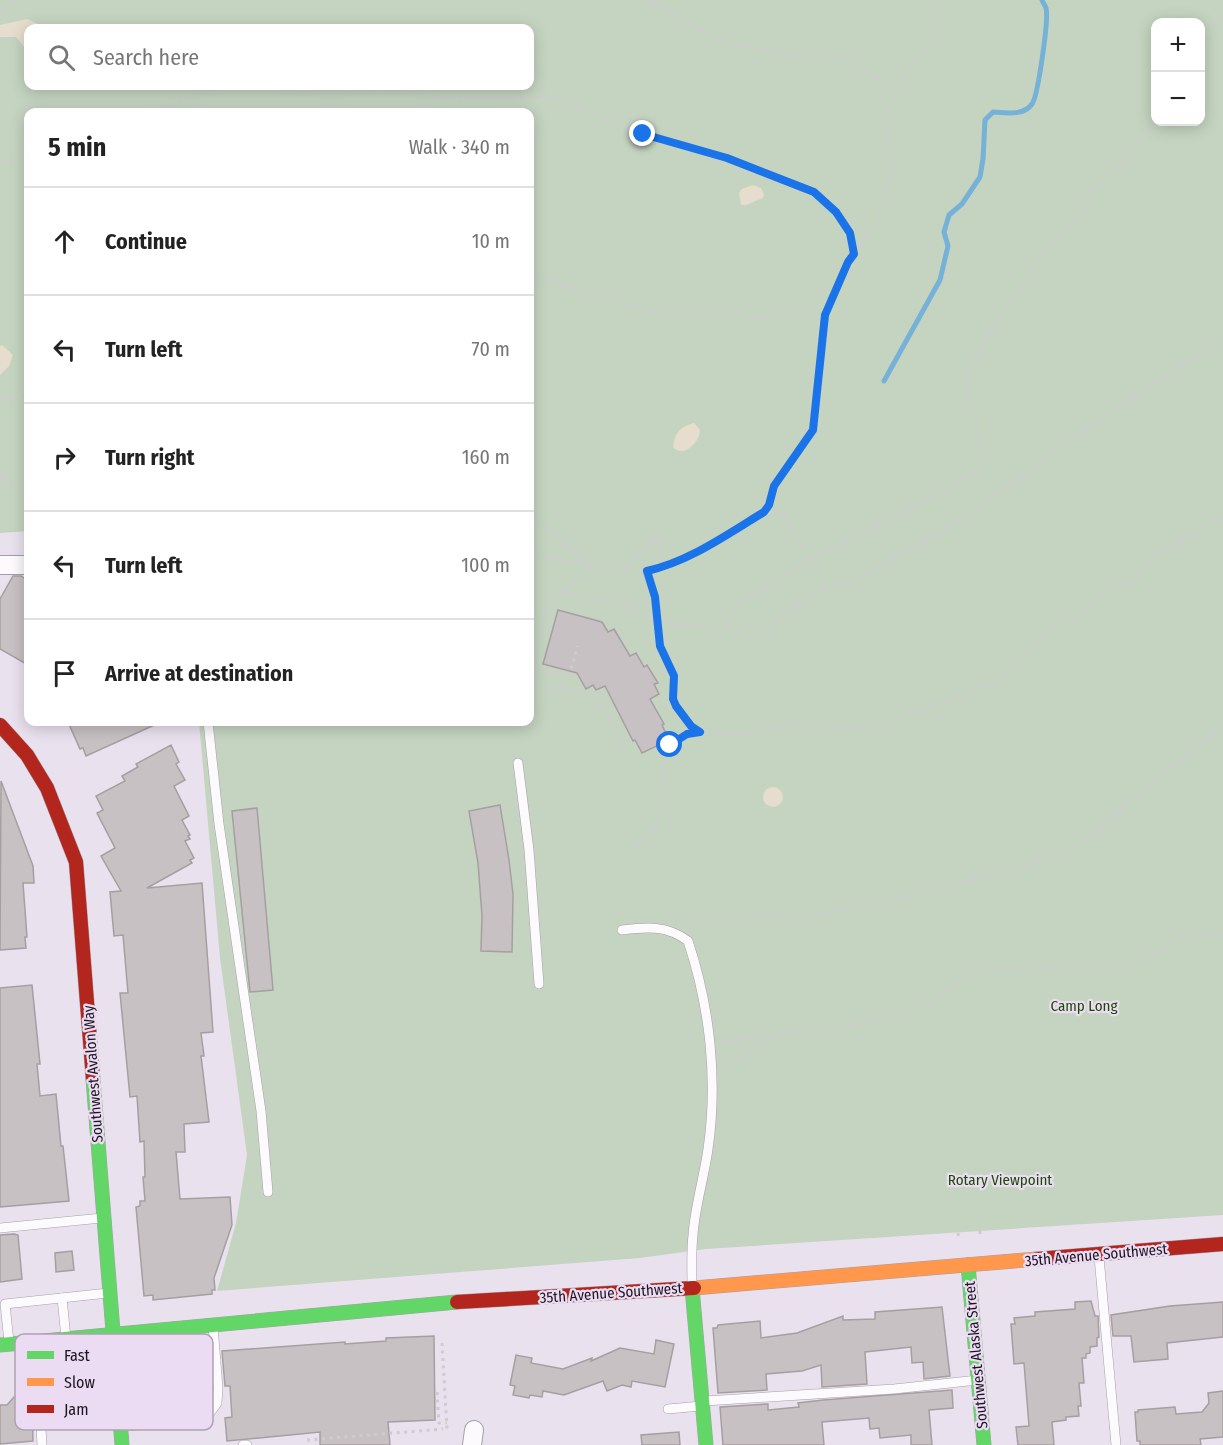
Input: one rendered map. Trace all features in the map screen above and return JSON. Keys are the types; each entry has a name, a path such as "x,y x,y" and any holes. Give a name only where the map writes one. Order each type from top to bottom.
{"main road":[{"name":"Southwest Avalon Way","path":"0,725 27,754 46,784 76,862 114,1333"},
{"name":"35th Avenue Southwest","path":"104,1334 432,1304 692,1288 1223,1244"},
{"name":"Southwest Alaska Street","path":"968,1265 978,1380 979,1436"},
{"path":"692,1288 706,1445"},
{"name":"Southwest Avalon Way","path":"120,1430 122,1445"}],"street":[{"path":"0,565 24,565"}],"lane":[{"path":"208,726 219,824 261,1111 268,1168 268,1192"},
{"path":"518,763 529,850 539,984"},
{"path":"622,930 657,927 688,940 702,993 711,1052 711,1122 693,1235 692,1288"},
{"path":"0,1228 104,1218"},
{"path":"1099,1255 1116,1445"},
{"path":"5,1345 5,1304 110,1293"},
{"path":"62,1298 66,1334"},
{"path":"213,1324 218,1388 217,1403 213,1408"},
{"path":"164,1329 164,1334"},
{"path":"668,1409 702,1403 894,1389 978,1380"},
{"path":"41,1430 42,1445"}],"path":[{"path":"0,12 18,0"},
{"path":"648,0 723,42 801,56 846,58 877,79 900,88"},
{"path":"534,557 592,566 647,571 658,569 703,549 764,512 769,505 774,486 813,430 826,312 848,262 876,222 894,168 888,116 900,88 936,36 936,0"},
{"path":"1205,32 1209,26 1223,18"},
{"path":"162,108 212,90"},
{"path":"286,90 300,94 335,95 383,91 451,98 550,97 643,134 727,158 814,192 836,212 850,233 854,254"},
{"path":"729,628 729,617 741,602 811,560 921,503 979,468 981,440 971,402 968,376 994,326 1053,241 1077,219 1093,189 1121,166 1138,143 1155,126"},
{"path":"0,163 24,159"},
{"path":"534,279 674,315 704,316 728,312 763,320 808,307 826,312"},
{"path":"564,592 625,603 658,622 729,628 741,637 756,638 809,596 851,582 959,521 1118,407 1184,364 1223,343"},
{"path":"0,399 16,400 24,396"},
{"path":"0,477 24,491"},
{"path":"769,505 785,515 826,589"},
{"path":"636,847 657,827 664,761 670,745 687,734 700,732 746,736 780,724 854,731 881,725 996,682 1050,627 1084,612 1102,595 1136,578 1159,553 1223,516"},
{"path":"534,521 544,525 592,566"},
{"path":"626,568 652,541 659,537 662,538 662,544 658,569"},
{"path":"534,663 545,620 554,602 592,566"},
{"path":"647,571 653,587 660,646 674,676 673,699 691,726 700,732"},
{"path":"534,671 569,676 578,646"},
{"path":"547,690 555,686 563,687 592,697 599,703 621,738 623,748 620,752"},
{"path":"591,713 607,693"},
{"path":"680,925 713,915 824,915 1015,869 1085,843 1140,792 1223,726"},
{"path":"724,1040 854,1025 893,1015 936,998 968,975 984,970 1031,970 1051,965 1076,963 1104,970 1112,969 1143,960 1193,932 1223,935"},
{"path":"723,1068 779,1035"},
{"path":"980,1231 980,1238"},
{"path":"958,1233 959,1240"},
{"path":"307,1440 445,1429 447,1423 442,1343"},
{"path":"437,1392 440,1423 447,1423"}],"green space":[{"path":"0,0 1223,0 1223,1215 706,1249 640,1258 217,1291 236,1223 247,1155 220,958 199,726 534,726 534,108 24,108 24,531 0,533"}],"sand":[{"path":"27,19 38,24 24,24 24,47 16,37 0,37 0,25"},
{"path":"753,185 761,188 763,198 741,205 739,193 742,189"},
{"path":"2,345 13,355 9,366 0,375 0,346"},
{"path":"694,423 700,430 694,444 686,450 677,450 673,447 675,437 682,428"},
{"path":"773,787 780,790 783,797 780,804 773,807 766,804 763,797 766,790"}],"building":[{"path":"13,576 24,578 24,663 0,649 0,599"},
{"path":"558,610 602,622 608,632 614,629 630,656 636,653 644,667 647,665 658,683 654,684 659,694 650,699 664,724 662,725 669,740 642,753 635,740 633,741 605,686 596,690 593,685 586,689 577,673 543,664"},
{"path":"70,726 152,726 86,756 83,748 80,749"},
{"path":"171,745 179,762 176,764 185,780 174,786 189,816 182,820 190,835 188,836 190,839 185,841 194,858 190,860 192,863 147,888 202,883 213,1032 201,1033 204,1056 201,1056 209,1122 184,1124 185,1152 176,1152 180,1199 230,1197 232,1225 214,1278 215,1290 212,1290 212,1294 153,1300 153,1295 144,1296 136,1207 140,1206 140,1201 145,1201 144,1141 140,1142 137,1096 130,1097 120,993 128,993 123,935 114,936 110,892 121,891 101,856 115,848 97,813 103,810 96,796 125,781 122,776 138,767 136,764"},
{"path":"1,781 33,866 34,883 23,883 26,948 0,950"},
{"path":"500,805 513,894 512,952 481,951 482,916 478,863 469,811"},
{"path":"257,808 273,990 250,992 232,811"},
{"path":"32,985 40,1064 37,1064 40,1096 56,1094 69,1201 0,1207 0,988"},
{"path":"0,1235 18,1235 22,1279 0,1282"},
{"path":"72,1251 74,1270 56,1272 55,1253"},
{"path":"1091,1301 1095,1316 1098,1316 1099,1337 1097,1346 1090,1347 1090,1353 1086,1354 1086,1358 1082,1358 1084,1383 1079,1383 1081,1406 1078,1406 1079,1416 1066,1417 1066,1420 1052,1422 1054,1445 1018,1445 1016,1427 1029,1426 1024,1363 1014,1364 1011,1324 1015,1324 1014,1318 1035,1316 1035,1312 1075,1309 1075,1302"},
{"path":"1223,1302 1223,1337 1167,1343 1168,1359 1134,1362 1131,1336 1113,1336 1111,1315 1170,1306"},
{"path":"942,1307 950,1376 924,1379 923,1362 912,1363 911,1347 865,1352 867,1384 822,1387 821,1365 802,1371 766,1374 767,1390 718,1393 713,1328 717,1328 718,1325 760,1321 761,1338 797,1333 843,1316 843,1320 875,1319 875,1312"},
{"path":"434,1336 435,1420 388,1422 390,1445 320,1445 320,1432 227,1441 225,1418 232,1417 230,1386 225,1386 222,1351"},
{"path":"656,1340 674,1344 665,1387 632,1381 631,1387 622,1385 607,1391 603,1381 564,1395 543,1391 542,1397 530,1395 529,1398 513,1395 515,1386 510,1385 516,1355 532,1358 531,1363 563,1369 592,1358 591,1361 620,1348 654,1354"},
{"path":"952,1390 953,1408 929,1410 932,1445 911,1445 911,1435 880,1438 879,1428 870,1429 869,1418 822,1422 824,1445 723,1445 720,1407 768,1404 768,1410 799,1407 798,1403 823,1400"},
{"path":"1223,1391 1223,1437 1200,1439 1201,1445 1140,1445 1140,1441 1137,1441 1135,1412 1138,1410 1175,1407 1176,1414 1202,1412 1209,1403 1208,1393"},
{"path":"15,1398 15,1430 33,1430 33,1441 0,1444 0,1405 7,1405"},
{"path":"679,1432 680,1445 642,1445 641,1435"}],"waterway":[{"path":"884,381 940,280 948,246 944,232 949,215 962,204 980,177 985,120 993,112 1020,112 1032,104 1040,73 1046,26 1046,8 1042,0"}],"traffic: fast":[{"path":"93,1079 113,1334"},
{"path":"968,1265 984,1445"},
{"path":"692,1288 706,1445"},
{"path":"117,1334 457,1302"},
{"path":"0,1345 15,1344"},
{"path":"121,1430 122,1445"}],"traffic: slow":[{"path":"694,1288 1037,1259"}],"traffic: jam":[{"path":"0,725 27,755 47,788 76,862 93,1079"},
{"path":"1037,1259 1223,1244"},
{"path":"457,1302 694,1288"}],"route":[{"path":"643,134 727,158 814,192 836,212 850,233 854,254 848,262 825,315 813,430 774,486 769,505 764,512 703,549 674,563 647,571 655,597 660,646 674,676 673,699 691,726 700,732 681,736 670,745"}],"park label":[{"name":"Camp Long","path":"1084,1006"},
{"name":"Rotary Viewpoint","path":"1000,1180"}]}
